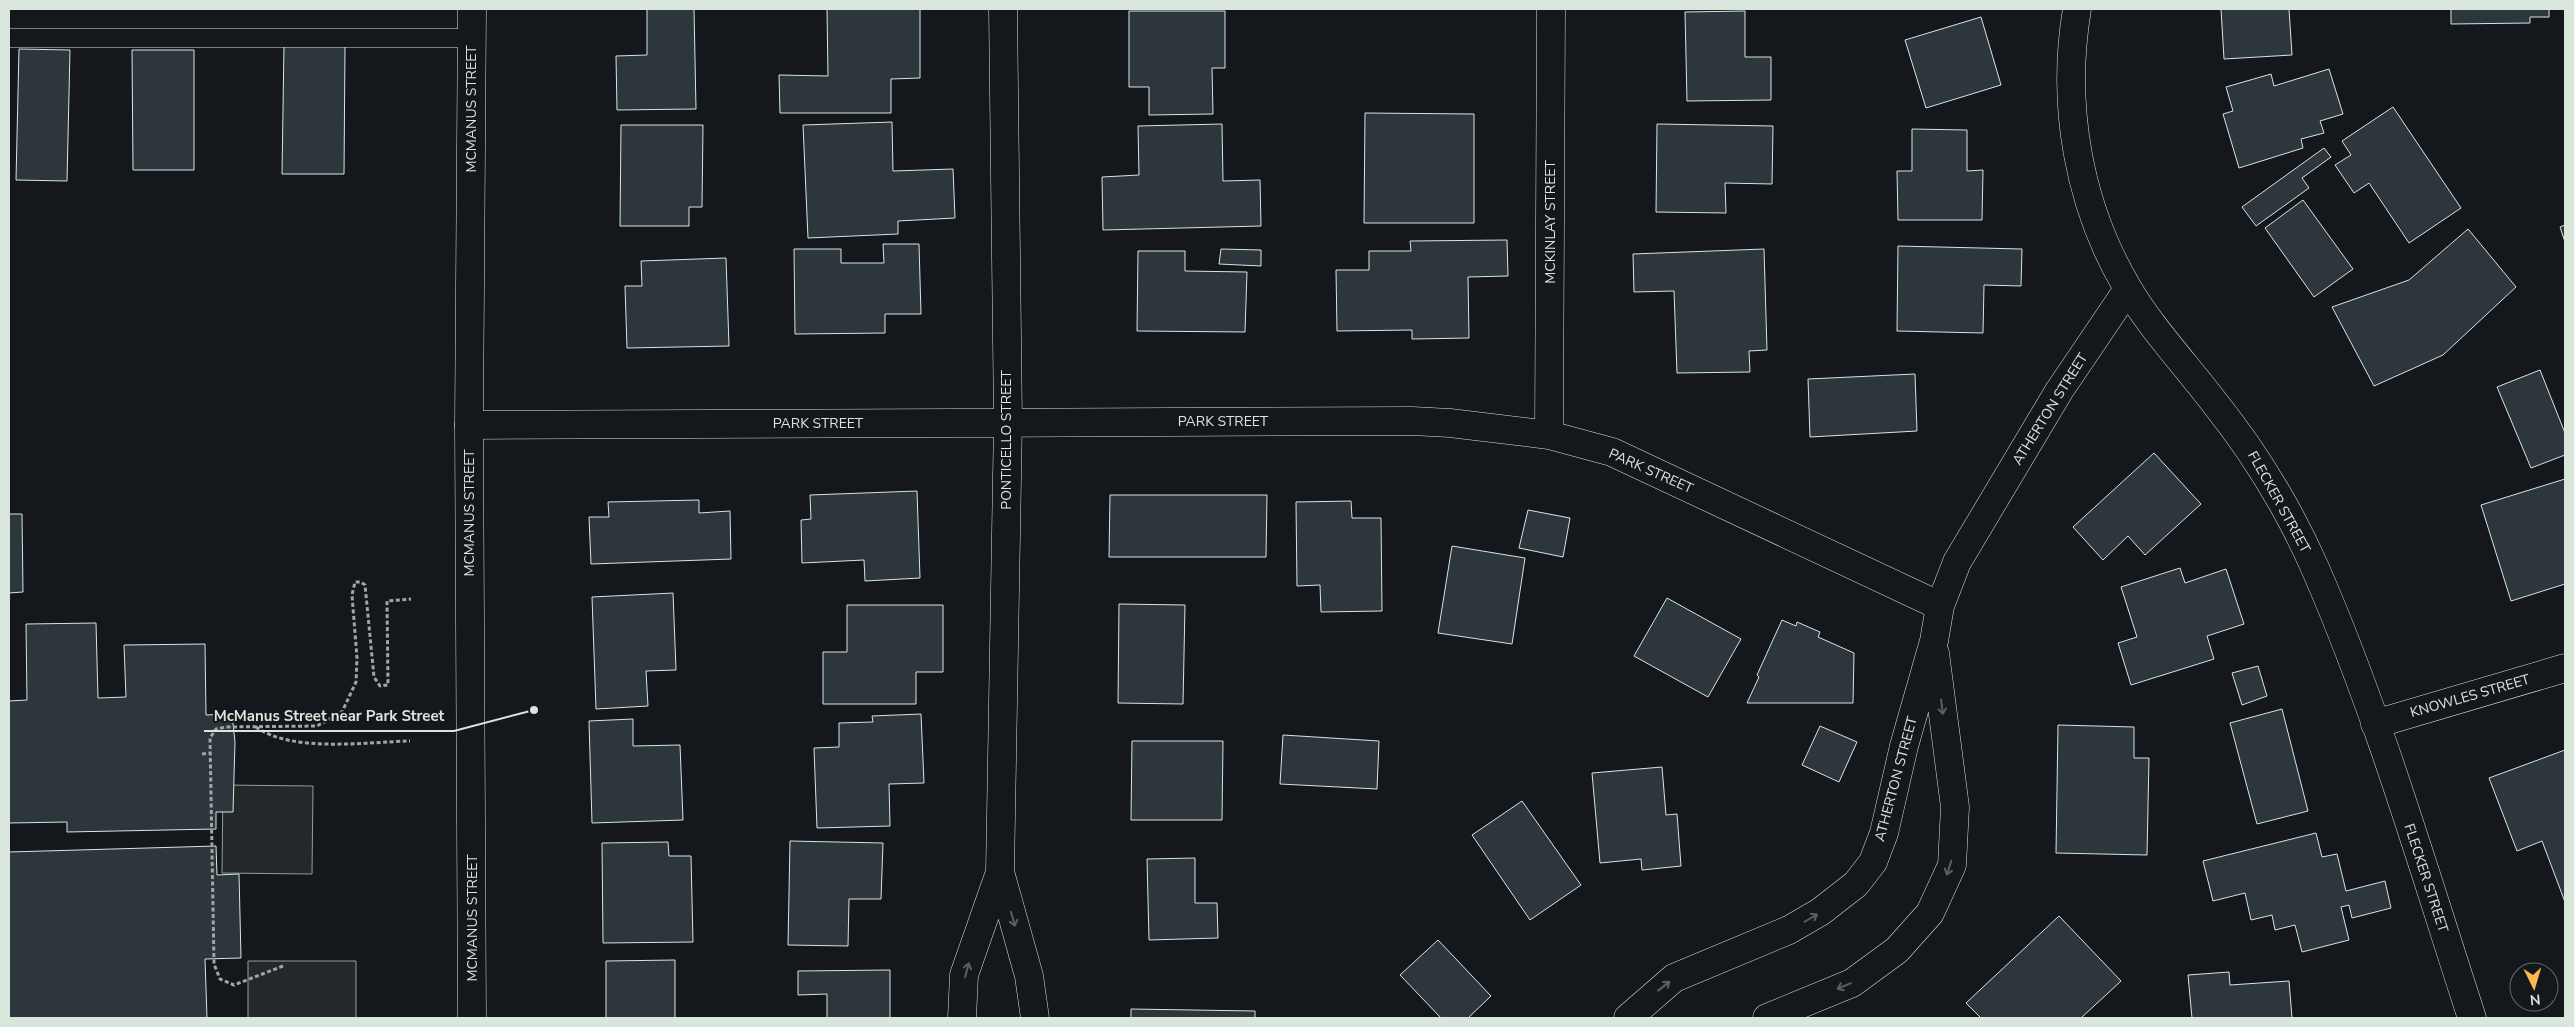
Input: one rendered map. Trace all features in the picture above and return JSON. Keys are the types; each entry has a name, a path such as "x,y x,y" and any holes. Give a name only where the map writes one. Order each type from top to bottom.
{"street":[{"name":"MCMANUS STREET","path":"472,9 469,424 472,1018"},
{"name":"PONTICELLO STREET","path":"1003,9 1008,421 1000,872 1029,976 1035,1018"},
{"name":"MCKINLAY STREET","path":"1549,435 1551,9"},
{"name":"FLECKER STREET","path":"2077,9 2073,30 2072,82 2076,147 2092,217 2128,289 2246,444 2281,503 2314,566 2375,724 2472,1018"},
{"name":"ATHERTON STREET","path":"1628,1018 1674,978 1789,930 1820,912 1856,884 1873,862 1884,832 1904,746 1934,642 1940,606 1957,562 2059,391 2128,289"},
{"name":"PARK STREET","path":"469,424 1412,421 1468,425 1549,435 1612,452 1940,606"},
{"name":"ATHERTON STREET","path":"1767,1018 1852,983 1897,950 1930,913 1952,865 1955,807 1934,642"},
{"name":"KNOWLES STREET","path":"2375,724 2565,668"},
{"name":"PONTICELLO STREET","path":"962,1018 964,976 1000,872"}],"lane":[{"path":"9,38 472,38"}],"path":[{"path":"283,966 234,985 220,980 214,964 210,738 216,729 226,726 317,726 342,712 356,682 357,658 352,595 356,582 361,582 365,586 374,677 380,686 388,685 387,601 411,599"},
{"path":"255,726 267,735 296,743 410,741"},
{"path":"202,754 211,753"}],"shaded area":[{"path":"223,785 313,786 312,874 222,873"},
{"path":"248,961 356,961 356,1018 248,1018"}],"building":[{"path":"647,9 694,9 696,109 617,110 616,56 647,55"},
{"path":"827,9 920,9 920,78 891,79 891,113 780,113 779,75 828,76"},
{"path":"2221,9 2289,9 2292,55 2224,59"},
{"path":"2451,9 2549,9 2549,17 2530,17 2530,23 2451,24"},
{"path":"1129,11 1225,11 1225,68 1212,68 1213,114 1149,115 1149,87 1129,87"},
{"path":"1745,11 1745,57 1771,57 1771,100 1687,101 1685,12"},
{"path":"1981,17 2001,85 1926,108 1905,40"},
{"path":"284,45 345,46 344,174 282,174"},
{"path":"19,49 70,50 67,181 16,180"},
{"path":"132,50 194,50 194,170 133,170"},
{"path":"2329,69 2343,114 2320,121 2324,133 2301,139 2303,148 2239,168 2223,114 2233,111 2226,87 2271,74 2274,86"},
{"path":"2393,107 2461,208 2409,243 2369,183 2354,193 2335,165 2351,155 2342,141"},
{"path":"1365,113 1474,114 1474,223 1364,223"},
{"path":"892,122 893,171 953,169 955,218 898,221 898,234 808,238 803,125"},
{"path":"1222,124 1223,181 1260,180 1261,226 1103,230 1102,177 1139,175 1138,126"},
{"path":"1657,124 1773,126 1772,184 1725,183 1726,213 1656,212"},
{"path":"621,125 703,125 702,207 689,207 689,226 620,226"},
{"path":"1912,129 1967,130 1967,171 1983,170 1982,220 1898,220 1897,171 1912,171"},
{"path":"2324,148 2331,157 2302,178 2309,188 2256,226 2242,207"},
{"path":"2303,200 2353,269 2314,297 2265,228"},
{"path":"2565,225 2565,242 2560,227"},
{"path":"2468,229 2516,287 2443,355 2374,386 2332,307 2409,280"},
{"path":"1507,240 1508,276 1468,277 1469,338 1412,339 1412,330 1337,331 1336,270 1369,270 1369,251 1411,251 1410,241"},
{"path":"883,244 919,244 921,314 885,314 885,333 795,334 794,249 841,249 841,263 884,263"},
{"path":"1898,246 2022,249 2021,286 1984,285 1983,333 1897,331"},
{"path":"1221,249 1261,250 1261,266 1219,264"},
{"path":"1764,249 1767,350 1749,351 1750,372 1677,373 1674,291 1634,292 1633,254"},
{"path":"1138,251 1185,251 1185,271 1247,272 1245,332 1137,331"},
{"path":"726,258 729,346 627,348 625,286 642,286 641,261"},
{"path":"2540,370 2565,433 2565,455 2531,468 2497,387"},
{"path":"1915,374 1917,431 1810,437 1808,379"},
{"path":"2154,453 2201,504 2145,555 2128,536 2103,560 2073,527"},
{"path":"2565,479 2565,584 2511,601 2481,505"},
{"path":"917,491 920,578 865,581 864,560 802,563 801,520 811,519 810,495"},
{"path":"1110,495 1267,495 1266,557 1109,557"},
{"path":"699,500 699,513 730,511 731,559 591,564 589,517 609,517 608,502"},
{"path":"1351,501 1352,518 1381,518 1382,611 1321,612 1320,585 1297,586 1296,502"},
{"path":"1528,510 1570,518 1563,557 1519,548"},
{"path":"9,514 22,514 23,592 9,593"},
{"path":"1452,546 1525,558 1512,644 1438,633"},
{"path":"2180,568 2185,583 2226,569 2244,624 2207,636 2214,659 2131,685 2118,643 2137,637 2121,587"},
{"path":"673,593 676,670 646,671 648,706 596,709 592,597"},
{"path":"1667,598 1741,639 1708,697 1634,656"},
{"path":"1119,604 1185,605 1183,704 1118,703"},
{"path":"847,605 943,605 943,672 916,672 916,704 823,704 823,652 847,652"},
{"path":"1782,620 1796,626 1797,622 1820,632 1818,637 1854,653 1853,703 1747,703 1759,677 1757,675"},
{"path":"96,623 98,698 126,697 124,645 205,644 206,715 232,714 235,742 233,812 216,812 216,829 67,832 67,822 9,823 9,701 27,700 26,624"},
{"path":"2258,666 2267,696 2242,705 2232,673"},
{"path":"2282,709 2308,811 2257,824 2230,723"},
{"path":"921,714 924,783 889,784 890,826 817,828 814,748 839,747 839,723 873,722 872,716"},
{"path":"633,719 633,746 680,745 683,820 592,823 589,721"},
{"path":"2058,725 2134,727 2134,758 2149,758 2147,855 2056,853"},
{"path":"1820,726 1857,742 1839,782 1802,765"},
{"path":"1283,735 1379,741 1377,789 1280,784"},
{"path":"1132,741 1223,741 1222,820 1131,820"},
{"path":"2565,750 2565,902 2542,841 2517,851 2489,778"},
{"path":"1662,767 1666,815 1677,814 1681,866 1642,870 1641,859 1600,863 1592,773"},
{"path":"1522,801 1581,885 1530,920 1472,835"},
{"path":"2316,833 2322,857 2337,854 2346,891 2385,881 2391,908 2352,918 2349,905 2341,907 2349,940 2302,952 2295,925 2275,930 2272,915 2251,920 2245,893 2213,901 2203,861"},
{"path":"790,841 883,843 881,899 849,899 848,946 788,945"},
{"path":"668,842 669,856 691,856 693,942 603,943 602,843"},
{"path":"216,846 217,875 239,874 241,958 205,959 207,1018 9,1018 9,852"},
{"path":"1195,858 1195,903 1217,903 1218,938 1149,940 1147,859"},
{"path":"2059,916 2121,981 2081,1018 1981,1018 1966,1003"},
{"path":"1438,940 1491,996 1468,1018 1441,1018 1400,975"},
{"path":"675,960 675,1018 606,1018 606,961"},
{"path":"890,970 890,1018 827,1018 827,994 798,995 798,971"},
{"path":"2229,972 2230,985 2289,981 2292,1018 2192,1018 2188,975"},
{"path":"1131,1009 1255,1011 1255,1018 1131,1018"}],"place":[{"name":"McManus Street near Park Street","path":"534,710"}]}
